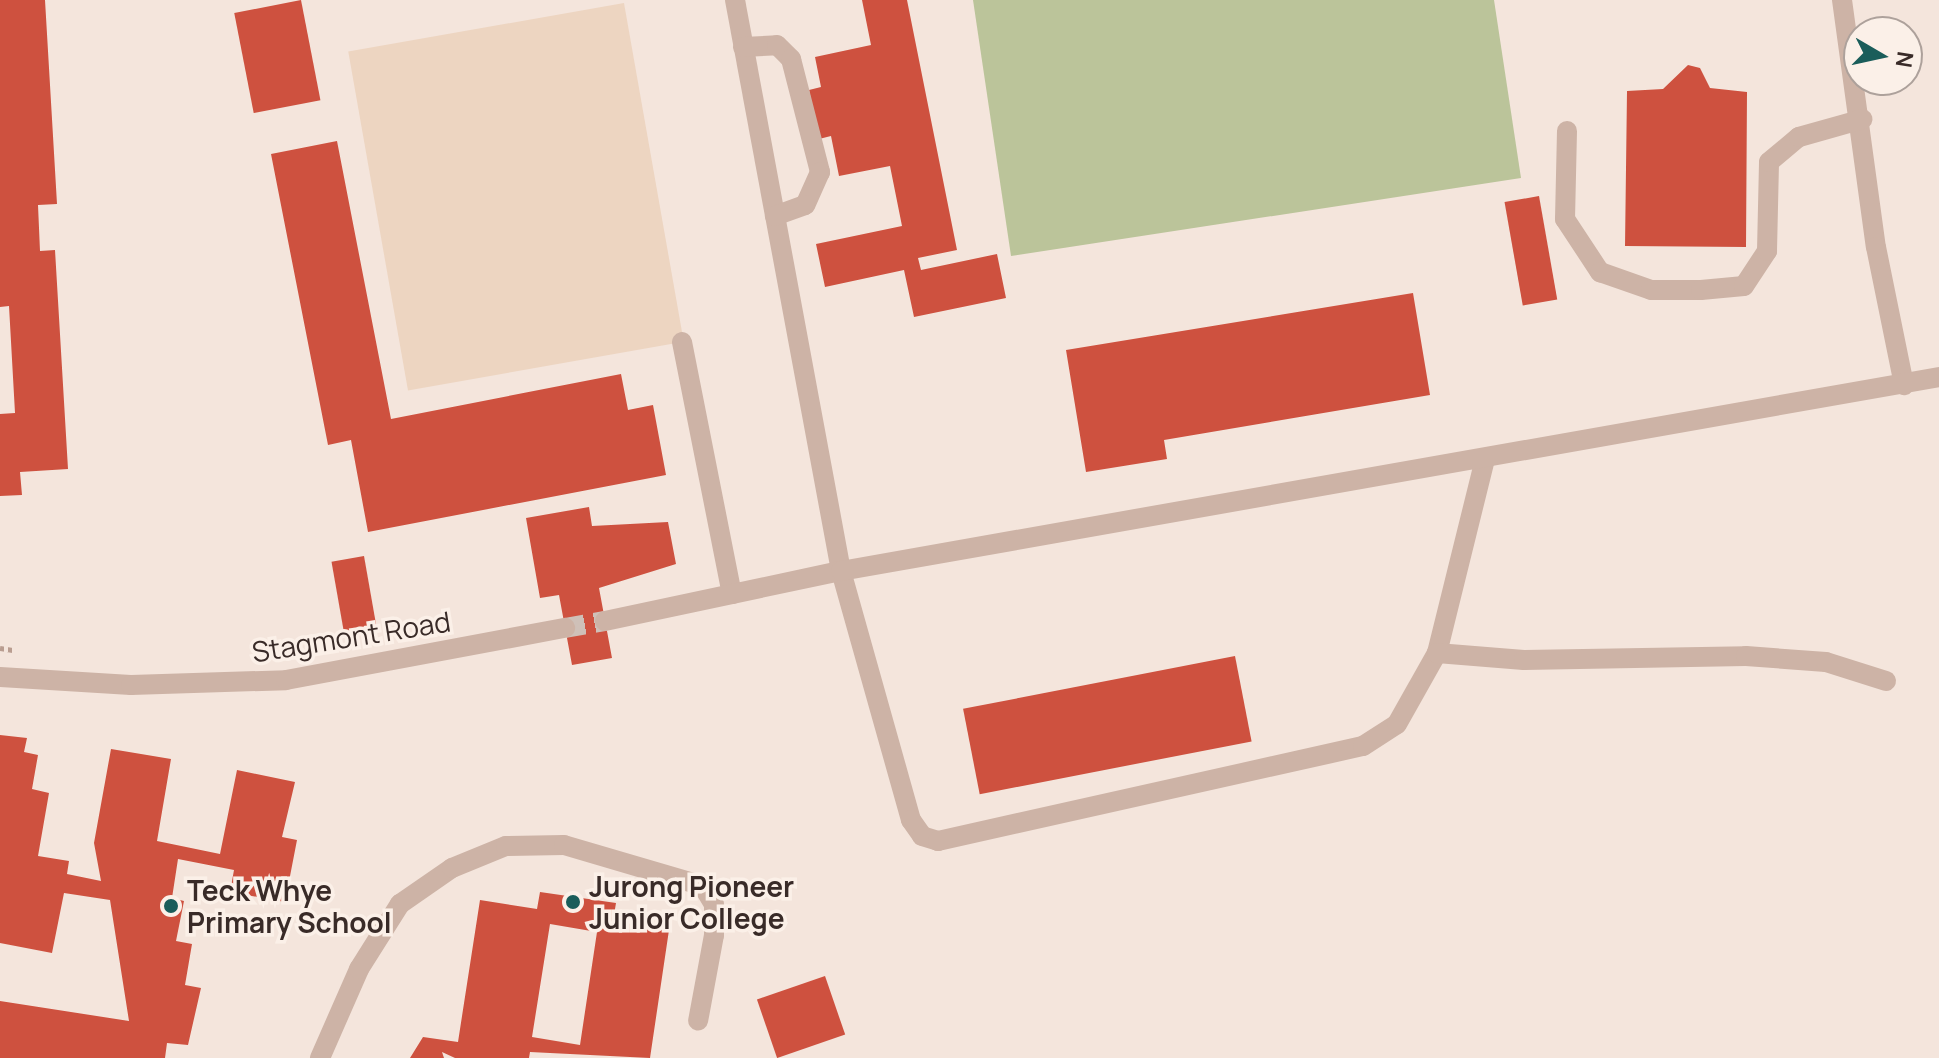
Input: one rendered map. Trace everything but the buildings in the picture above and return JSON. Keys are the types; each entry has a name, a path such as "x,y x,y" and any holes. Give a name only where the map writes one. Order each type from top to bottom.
{"lane":[{"path":"735,0 841,571 911,820 922,836 938,841 1363,746 1397,724 1437,653 1485,459"},
{"path":"1842,0 1863,119 1876,247 1904,385"},
{"path":"743,47 777,45 791,59 820,172 805,205 775,216"},
{"path":"1567,131 1565,219 1600,272 1651,290 1701,290 1744,286 1767,251 1769,162 1799,137 1863,119"},
{"path":"682,342 732,594"},
{"path":"605,621 841,571 1939,377"},
{"name":"Stagmont Road","path":"0,677 131,685 286,680 565,628"},
{"path":"1437,653 1524,660 1746,656 1826,662 1886,681"},
{"path":"320,1058 359,969 400,904 452,868 506,846 564,845 703,886 714,904 714,935 698,1021"}],"green space":[{"path":"973,0 1494,0 1521,178 1011,256"}],"shaded area":[{"path":"624,3 684,342 408,390 348,52"}],"tunnel":[{"path":"565,628 605,621"}],"place":[{"name":"Jurong Pioneer Junior College","path":"573,902"},
{"name":"Teck Whye Primary School","path":"171,906"}]}
